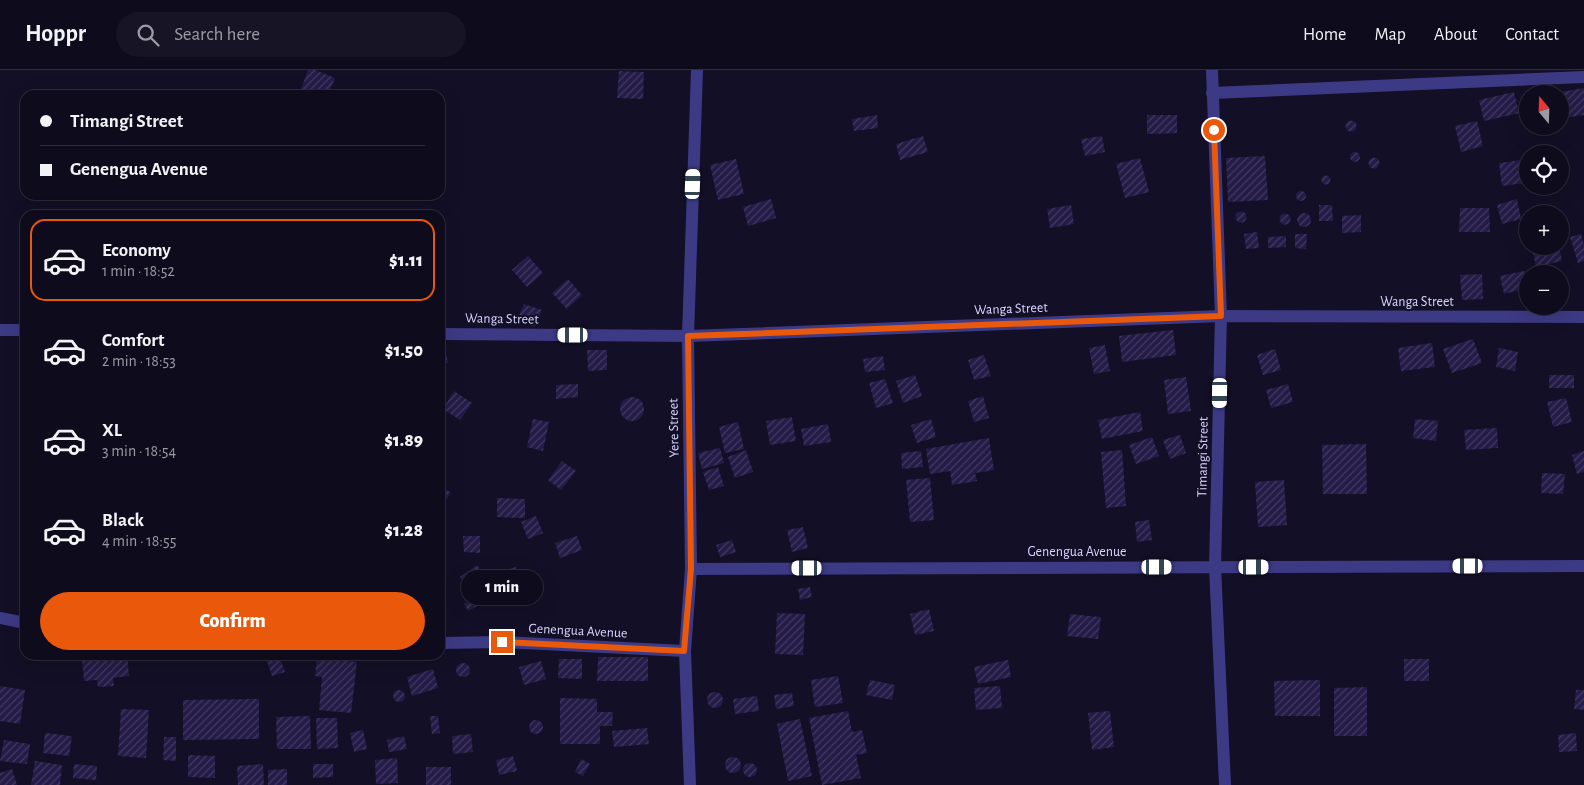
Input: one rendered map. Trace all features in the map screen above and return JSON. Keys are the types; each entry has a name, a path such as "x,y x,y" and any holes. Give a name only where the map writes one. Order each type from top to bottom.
{"street":[{"name":"Yere Street","path":"690,785 684,651 691,569 688,336 697,70"},
{"name":"Timangi Street","path":"1212,70 1221,316 1215,567 1225,785"},
{"path":"1212,93 1584,76"},
{"name":"Wanga Street","path":"445,334 688,336 1221,316 1584,317"},
{"path":"0,330 20,330"},
{"name":"Genengua Avenue","path":"691,569 1584,566"},
{"path":"0,618 20,622"},
{"name":"Genengua Avenue","path":"445,643 502,642 684,651"}],"building":[{"path":"308,70 315,70 335,78 330,90 301,89"},
{"path":"619,71 644,72 643,99 617,98"},
{"path":"1584,88 1584,115 1569,117 1569,90"},
{"path":"1514,92 1519,113 1484,121 1479,100"},
{"path":"877,115 878,128 854,131 852,119"},
{"path":"1147,115 1177,115 1177,133 1147,134"},
{"path":"1351,120 1357,126 1351,132 1345,126"},
{"path":"1477,121 1483,146 1461,152 1455,126"},
{"path":"923,136 928,152 900,160 896,144"},
{"path":"1102,136 1105,152 1085,156 1081,139"},
{"path":"1355,152 1360,157 1355,162 1350,157"},
{"path":"1265,156 1268,200 1228,202 1226,158"},
{"path":"1140,158 1149,192 1125,198 1116,164"},
{"path":"1372,158 1376,158 1379,163 1378,167 1372,168 1369,165 1369,161"},
{"path":"736,159 744,194 718,200 710,165"},
{"path":"1519,160 1519,184 1502,186 1499,163"},
{"path":"1326,175 1331,180 1326,185 1321,180"},
{"path":"1299,191 1303,191 1306,196 1305,200 1299,201 1296,198 1296,194"},
{"path":"771,199 776,218 748,226 743,207"},
{"path":"1517,199 1519,220 1502,224 1497,205"},
{"path":"1071,205 1074,224 1050,228 1047,209"},
{"path":"1319,205 1332,205 1333,221 1319,221"},
{"path":"1460,208 1489,208 1490,232 1459,232"},
{"path":"1241,211 1247,217 1241,223 1235,217"},
{"path":"1304,213 1309,215 1311,220 1309,225 1304,227 1299,225 1297,220 1299,215"},
{"path":"1283,214 1287,214 1290,219 1289,223 1283,224 1280,221 1280,217"},
{"path":"1361,215 1361,232 1342,233 1342,216"},
{"path":"1257,232 1259,248 1246,249 1244,234"},
{"path":"1295,234 1307,234 1306,249 1295,248"},
{"path":"1581,234 1584,245 1584,261 1578,263 1570,237"},
{"path":"1286,236 1286,247 1268,248 1268,237"},
{"path":"1533,255 1561,255 1562,261 1536,265"},
{"path":"528,256 543,273 527,287 512,270"},
{"path":"1519,272 1519,290 1504,294 1500,276"},
{"path":"1482,274 1483,299 1462,300 1460,275"},
{"path":"568,279 582,295 567,309 552,293"},
{"path":"524,304 542,310 535,327 517,320"},
{"path":"1173,330 1176,355 1122,362 1119,336"},
{"path":"1473,339 1482,363 1452,373 1443,349"},
{"path":"1432,343 1435,367 1401,371 1398,348"},
{"path":"1105,345 1110,371 1094,374 1089,348"},
{"path":"445,348 448,363 445,363"},
{"path":"1499,348 1518,352 1515,371 1496,367"},
{"path":"1275,349 1281,370 1263,375 1257,355"},
{"path":"587,350 607,350 607,370 588,371"},
{"path":"984,355 991,376 974,380 968,360"},
{"path":"883,356 885,370 865,372 863,359"},
{"path":"915,375 922,396 903,403 896,381"},
{"path":"1549,375 1574,375 1574,388 1549,388"},
{"path":"1186,377 1191,411 1168,414 1164,380"},
{"path":"885,379 893,403 876,408 869,383"},
{"path":"578,384 578,397 556,399 556,385"},
{"path":"1288,384 1293,402 1271,408 1266,390"},
{"path":"454,391 472,403 460,420 445,410 445,406"},
{"path":"983,396 989,418 974,422 968,401"},
{"path":"632,397 640,401 644,409 640,417 632,421 624,417 620,409 624,401"},
{"path":"1566,398 1572,422 1553,427 1547,402"},
{"path":"1140,412 1143,431 1102,439 1098,420"},
{"path":"792,417 796,441 770,445 766,421"},
{"path":"533,419 549,422 543,451 527,447"},
{"path":"931,419 936,437 917,443 911,425"},
{"path":"1415,419 1438,421 1436,441 1413,438"},
{"path":"738,422 744,449 725,453 719,427"},
{"path":"828,424 831,442 804,446 801,429"},
{"path":"1497,428 1498,448 1466,450 1464,430"},
{"path":"1180,435 1186,453 1170,459 1163,440"},
{"path":"1152,437 1159,456 1136,464 1129,445"},
{"path":"989,438 994,470 975,473 977,481 952,485 950,471 930,474 926,449"},
{"path":"1366,444 1367,494 1323,494 1322,445"},
{"path":"720,448 724,463 702,469 698,453"},
{"path":"746,450 753,472 735,478 728,457"},
{"path":"1122,450 1126,506 1106,508 1101,452"},
{"path":"921,451 923,467 902,469 901,453"},
{"path":"1584,451 1584,472 1577,474 1572,455"},
{"path":"562,461 576,471 561,490 548,480"},
{"path":"718,467 724,486 709,490 703,472"},
{"path":"1542,473 1565,474 1563,494 1541,493"},
{"path":"930,478 934,520 910,522 906,480"},
{"path":"1284,480 1287,525 1258,527 1255,482"},
{"path":"445,489 451,493 445,501"},
{"path":"497,498 525,499 525,518 497,517"},
{"path":"536,516 543,533 528,539 521,522"},
{"path":"1149,520 1152,540 1137,542 1135,522"},
{"path":"803,527 808,548 792,552 787,530"},
{"path":"463,536 480,536 480,553 464,552"},
{"path":"577,536 582,550 560,558 555,543"},
{"path":"732,540 736,552 720,557 716,545"},
{"path":"477,565 486,579 469,590 460,577"},
{"path":"516,567 520,581 498,587 494,573"},
{"path":"810,587 812,597 800,600 798,589"},
{"path":"475,598 479,605 468,611 464,604"},
{"path":"929,609 934,631 915,635 910,614"},
{"path":"777,613 805,614 803,655 775,654"},
{"path":"1070,614 1101,617 1098,639 1067,636"},
{"path":"598,657 648,657 648,681 597,681"},
{"path":"559,659 582,659 582,679 558,678"},
{"path":"1404,659 1429,659 1429,681 1404,681"},
{"path":"82,660 127,660 129,676 113,678 114,686 98,687 97,680 84,681"},
{"path":"267,660 281,660 285,672 272,676"},
{"path":"317,660 357,662 351,713 319,710 322,677 315,676"},
{"path":"1008,660 1011,677 978,684 974,667"},
{"path":"541,661 546,679 524,685 519,667"},
{"path":"460,663 466,663 470,670 466,677 460,677 456,673 456,667"},
{"path":"433,669 438,688 412,696 407,677"},
{"path":"838,676 843,703 815,707 811,680"},
{"path":"870,680 895,685 892,700 866,695"},
{"path":"1320,680 1320,716 1275,716 1274,681"},
{"path":"0,686 25,690 20,724 0,721"},
{"path":"1000,686 1002,708 976,710 974,688"},
{"path":"1367,687 1367,736 1334,736 1334,688"},
{"path":"401,690 404,691 404,701 397,702 394,701 393,694 394,691"},
{"path":"1576,690 1584,690 1584,710 1574,709"},
{"path":"715,692 721,694 723,700 721,706 715,708 709,706 707,700 709,694"},
{"path":"792,693 794,706 776,709 774,695"},
{"path":"757,696 759,711 735,714 733,699"},
{"path":"560,698 597,699 597,712 613,712 612,726 600,726 600,744 560,744"},
{"path":"259,699 259,739 183,740 183,700"},
{"path":"121,709 149,710 146,758 118,756"},
{"path":"848,711 852,732 862,730 867,753 856,755 861,778 822,785 809,718"},
{"path":"1110,711 1114,747 1092,750 1088,713"},
{"path":"310,716 311,749 277,749 276,717"},
{"path":"430,716 438,716 440,733 432,734"},
{"path":"316,718 337,718 338,748 317,749"},
{"path":"800,719 812,776 788,781 777,724"},
{"path":"536,720 541,722 543,727 541,732 536,734 531,732 529,727 531,722"},
{"path":"647,728 649,744 614,747 612,731"},
{"path":"363,730 367,749 354,752 350,733"},
{"path":"45,733 72,736 69,756 43,753"},
{"path":"1576,733 1577,751 1559,752 1558,735"},
{"path":"471,734 473,752 453,754 452,736"},
{"path":"404,736 407,749 389,752 387,740"},
{"path":"164,737 176,737 176,761 163,760"},
{"path":"4,740 30,744 27,764 0,761"},
{"path":"188,755 215,756 215,778 188,777"},
{"path":"513,756 517,771 499,775 496,760"},
{"path":"733,757 739,759 741,765 739,771 733,773 727,771 725,765 727,759"},
{"path":"397,758 398,783 376,784 375,760"},
{"path":"581,759 590,764 583,776 575,772"},
{"path":"35,761 62,765 60,785 31,785"},
{"path":"747,763 753,763 757,770 753,777 747,777 743,773 743,767"},
{"path":"74,764 97,766 96,780 73,778"},
{"path":"263,764 264,785 238,785 237,766"},
{"path":"313,764 333,764 333,777 313,778"},
{"path":"426,767 451,767 451,785 426,785"},
{"path":"12,769 17,785 0,785 0,773"},
{"path":"287,769 287,785 268,785 268,770"}],"route":[{"path":"502,642 684,651 691,569 688,336 1221,316 1214,130"}]}
